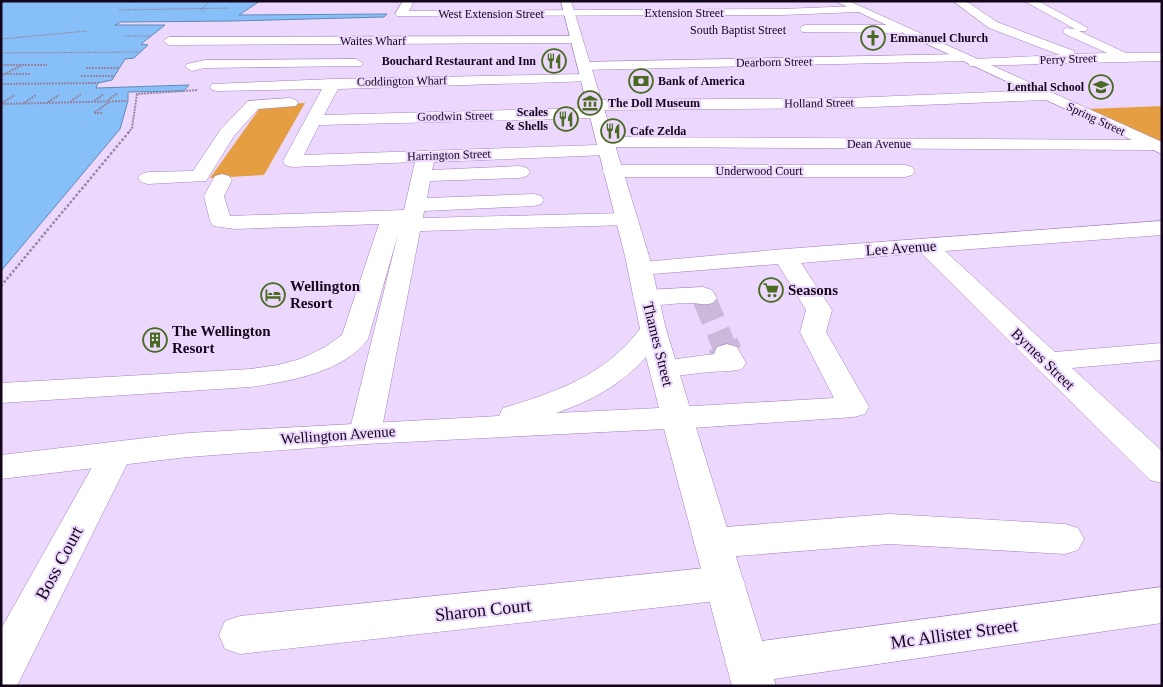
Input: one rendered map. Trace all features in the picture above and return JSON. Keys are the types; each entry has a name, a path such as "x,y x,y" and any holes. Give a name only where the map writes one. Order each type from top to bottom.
{"street":[{"path":"409,1 401,14 412,14"},
{"name":"Spring Street","path":"840,1 1157,147"},
{"path":"958,1 993,25 1081,58"},
{"path":"1029,1 1082,28"},
{"path":"671,4 684,2 702,3"},
{"name":"Extension Street","path":"574,23 858,10"},
{"path":"394,41 412,14"},
{"name":"West Extension Street","path":"412,14 574,23"},
{"name":"Waites Wharf","path":"169,41 394,41 574,23"},
{"name":"Thames Street","path":"574,23 612,170 640,268 653,329 677,418 750,675"},
{"name":"South Baptist Street","path":"796,30 901,29"},
{"path":"1069,31 1128,57"},
{"name":"Perry Street","path":"969,60 1162,58"},
{"name":"Dearborn Street","path":"586,72 969,60"},
{"path":"192,67 205,64 356,63 324,101 314,120"},
{"name":"Coddington Wharf","path":"217,87 342,80 586,72"},
{"path":"305,74 342,80"},
{"name":"Holland Street","path":"596,109 848,103 1044,95"},
{"path":"148,178 199,177 227,133 254,104 324,101"},
{"name":"Goodwin Street","path":"314,120 596,109"},
{"name":"Harrington Street","path":"314,120 292,161 606,146"},
{"name":"Dean Avenue","path":"606,146 1157,147"},
{"path":"1,393 250,378 280,374 310,365 335,353 354,339 399,216 421,176 426,156"},
{"name":"Underwood Court","path":"612,170 905,171"},
{"path":"421,176 538,171"},
{"path":"222,180 214,196 221,221 235,223 399,216 626,219"},
{"path":"399,216 534,200"},
{"path":"365,433 399,216"},
{"name":"Lee Avenue","path":"640,268 1162,228"},
{"name":"Byrnes Street","path":"926,246 1046,362 1162,470"},
{"name":"Wellington Avenue","path":"1,467 188,445 365,433 677,418 854,407 813,332 819,310 785,256"},
{"path":"646,298 695,297 706,290 697,263"},
{"path":"466,428 575,397 621,368 645,343 653,329"},
{"path":"1046,362 1162,351"},
{"path":"664,368 716,357"},
{"name":"Boss Court","path":"1,672 116,454"},
{"path":"714,543 889,529 1065,539"},
{"name":"Sharon Court","path":"240,635 725,583"},
{"name":"Mc Allister Street","path":"750,675 1162,605"}],"path":[{"path":"201,9 210,1"},
{"path":"217,8 219,12"},
{"path":"119,10 230,8"},
{"path":"201,9 204,12"},
{"path":"1,39 87,31"},
{"path":"125,36 151,36"},
{"path":"1,53 140,52"},
{"path":"1,65 47,65"},
{"path":"1,75 23,65"},
{"path":"86,68 119,68"},
{"path":"1,75 31,74"},
{"path":"81,76 115,76"},
{"path":"1,84 98,83"},
{"path":"1,286 132,128 137,94 185,92 217,87"},
{"path":"102,113 94,114 118,93"},
{"path":"70,102 81,94"},
{"path":"93,102 104,94"},
{"path":"24,103 36,95"},
{"path":"47,103 59,95"},
{"path":"1,104 15,96"},
{"path":"1,104 128,101"}],"shaded area":[{"path":"305,103 264,175 210,178 262,105"},
{"path":"1162,106 1162,142 1088,109"}],"water":[{"path":"1,1 260,1 239,15 387,14 384,17 121,22 115,25 165,25 141,44 148,45 134,58 125,59 112,80 98,83 96,88 189,85 184,91 128,92 128,101 120,129 1,271"}],"tunnel":[{"path":"704,298 724,346"},
{"path":"723,344 727,353"}],"place":[{"name":"Emmanuel Church","path":"873,38"},
{"name":"Bouchard Restaurant and Inn","path":"554,61"},
{"name":"Bank of America","path":"641,81"},
{"name":"Lenthal School","path":"1101,87"},
{"name":"The Doll Museum","path":"590,103"},
{"name":"Scales & Shells","path":"566,119"},
{"name":"Cafe Zelda","path":"613,131"},
{"name":"Seasons","path":"771,290"},
{"name":"Wellington Resort","path":"273,295"},
{"name":"The Wellington Resort","path":"155,340"}]}
